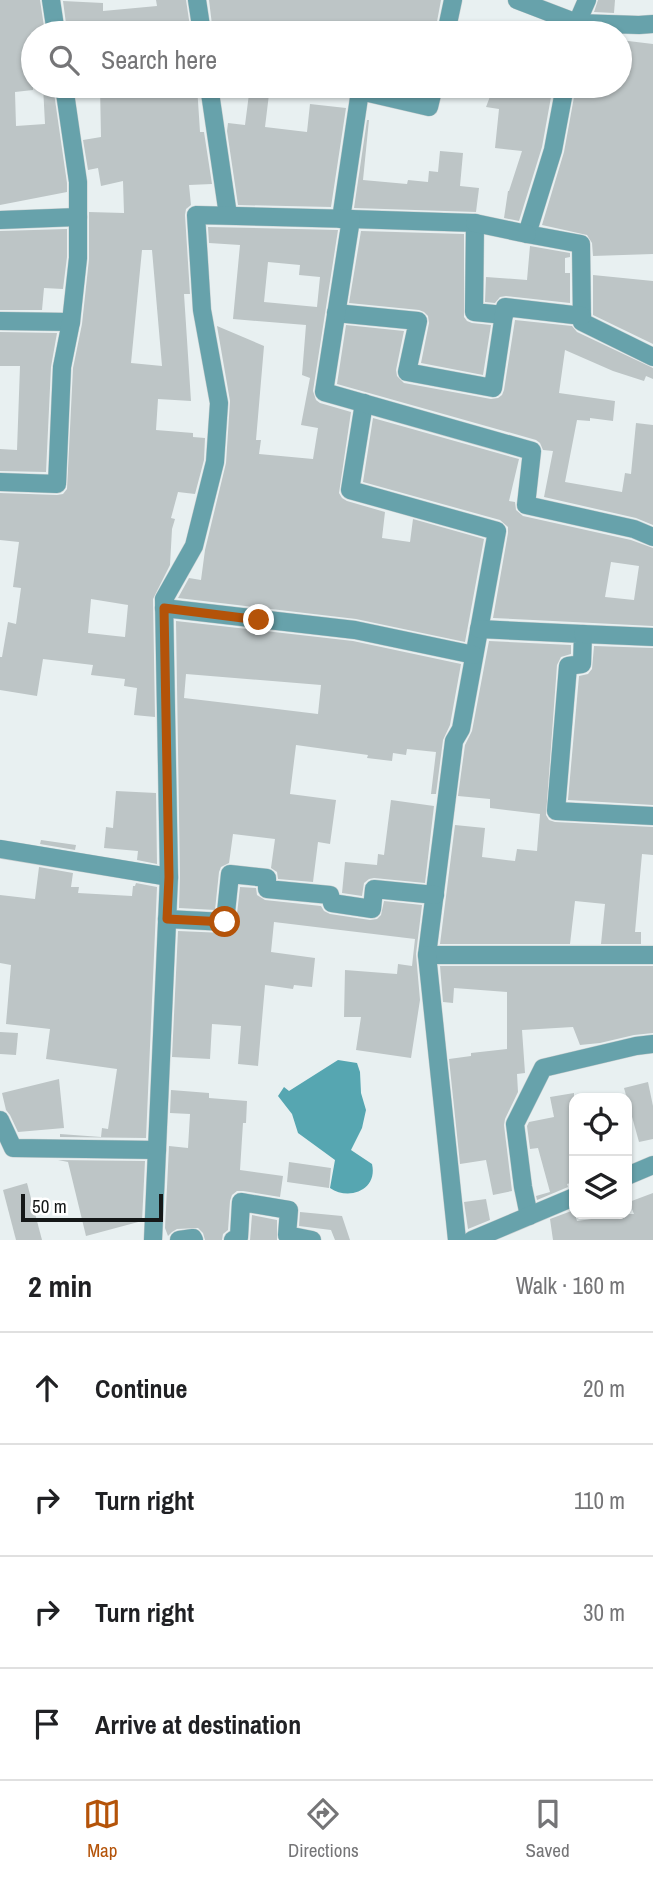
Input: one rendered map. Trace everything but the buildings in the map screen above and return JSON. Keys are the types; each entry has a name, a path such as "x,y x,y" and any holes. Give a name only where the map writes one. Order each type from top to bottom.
{"street":[{"path":"51,0 54,21"},
{"path":"197,0 200,21"},
{"path":"449,21 453,0"},
{"path":"517,0 561,21"},
{"path":"579,21 587,0"},
{"path":"632,25 653,24"},
{"path":"0,482 57,484 62,368 71,321 78,258 78,182 66,98"},
{"path":"211,98 228,215"},
{"path":"359,98 336,313 324,392 532,451 526,505 634,529 653,537"},
{"path":"390,98 429,107 431,98"},
{"path":"527,234 553,150 563,98"},
{"path":"153,1240 169,877 164,599 194,546 215,462 219,402 202,310 196,215 475,223 581,244 582,322 653,357"},
{"path":"0,220 78,217"},
{"path":"475,223 474,312 504,315"},
{"path":"336,313 418,321 407,372 493,388 505,307 582,316"},
{"path":"0,321 71,321"},
{"path":"364,403 350,490 497,531 461,729 454,741 427,955 457,1240"},
{"path":"164,608 355,630 474,654"},
{"path":"479,629 653,637"},
{"path":"583,634 582,664 568,666 556,811 653,816"},
{"path":"0,849 169,877"},
{"path":"167,919 225,922 230,874 267,878 267,889 330,895 332,903 372,909 374,889 435,895"},
{"path":"427,955 653,956"},
{"path":"529,1216 515,1124 543,1068 653,1044"},
{"path":"0,1120 13,1148 157,1150"},
{"path":"632,1174 653,1165"},
{"path":"472,1240 569,1199"},
{"path":"233,1240 239,1237 241,1202 289,1210 287,1235 312,1240"},
{"path":"179,1240 194,1240"}],"water":[{"path":"338,1060 357,1063 366,1110 362,1128 351,1150 372,1164 373,1173 366,1186 353,1193 338,1192 330,1188 335,1160 298,1133 292,1114 278,1096 284,1087 289,1091"}],"route":[{"path":"225,922 167,919 169,877 164,608 259,620"}]}
